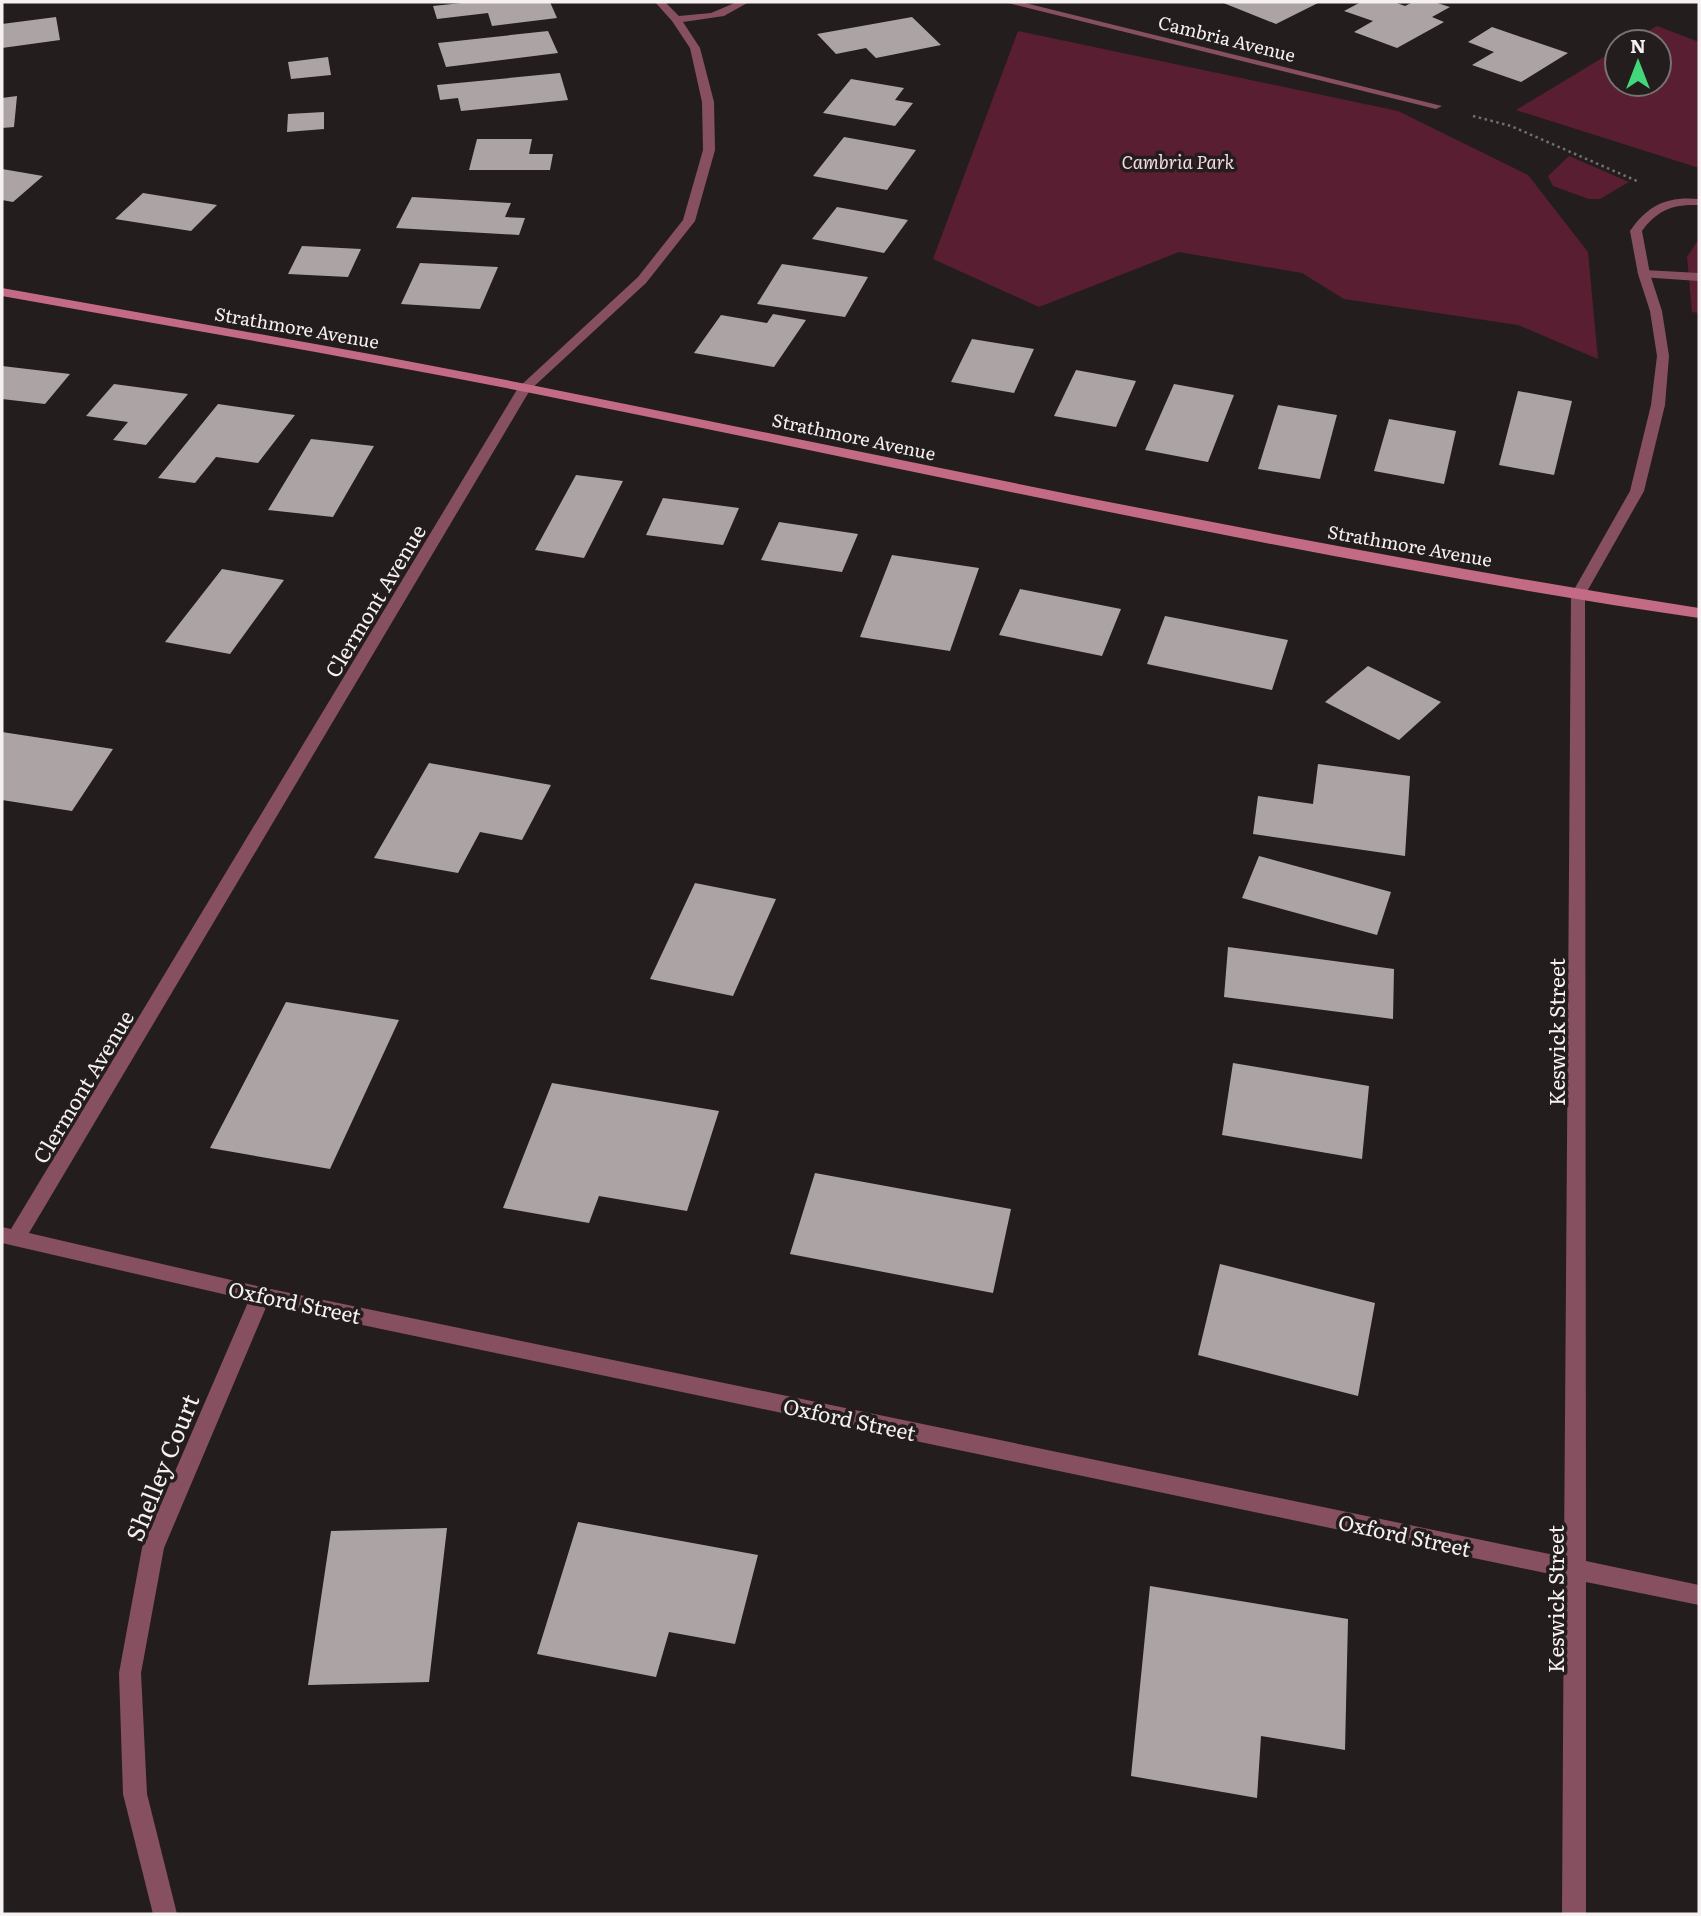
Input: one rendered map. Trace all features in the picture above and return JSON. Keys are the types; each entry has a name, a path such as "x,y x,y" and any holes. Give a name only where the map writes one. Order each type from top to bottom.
{"main road":[{"name":"Strathmore Avenue","path":"2,292 525,388 1248,536 1578,595 1699,613"}],"street":[{"name":"Clermont Avenue","path":"9,1236 525,388 642,280 689,221 709,150 708,102 695,48 676,19 660,2"},
{"path":"676,19 709,19 744,2"},
{"name":"Cambria Avenue","path":"1009,2 1436,106"},
{"name":"Keswick Street","path":"1574,1914 1578,595 1637,491 1658,405 1663,356 1656,311 1644,274 1636,231 1650,212 1683,201 1699,202"},
{"path":"1644,274 1699,276"},
{"name":"Oxford Street","path":"9,1236 261,1295 1699,1595"},
{"name":"Shelley Court","path":"165,1914 135,1794 130,1673 153,1548 261,1295"}],"path":[{"path":"1436,106 1511,126 1625,174 1646,186"}],"green space":[{"name":"Cambria Park","path":"1018,31 1398,111 1528,175 1588,252 1598,359 1518,325 1344,299 1302,273 1179,252 1039,307 933,259"},
{"path":"1673,32 1699,42 1699,168 1516,110 1603,57 1603,98 1673,98"},
{"path":"1569,156 1629,182 1600,199 1589,199 1553,186 1548,176"},
{"path":"1699,239 1699,313 1692,312 1687,257"}],"building":[{"path":"471,2 550,2 557,18 492,26 488,13 437,19 433,6"},
{"path":"1221,2 1320,2 1276,24"},
{"path":"1361,2 1394,2 1405,6 1413,2 1434,2 1450,7 1432,17 1444,22 1397,48 1354,32 1373,21 1344,11"},
{"path":"56,17 60,40 2,48 2,24"},
{"path":"912,17 941,45 876,58 866,48 836,54 817,34"},
{"path":"1492,27 1568,53 1521,82 1472,65 1494,52 1468,42"},
{"path":"548,31 558,53 446,67 438,43"},
{"path":"328,57 331,75 291,79 288,62"},
{"path":"560,73 568,100 461,111 458,98 440,100 437,85"},
{"path":"851,79 904,88 895,100 913,103 895,126 823,113"},
{"path":"17,96 14,127 2,128 2,98"},
{"path":"324,112 324,129 287,132 288,114"},
{"path":"844,137 916,150 887,190 813,176"},
{"path":"477,139 532,139 529,154 553,154 550,170 469,170"},
{"path":"2,169 43,176 13,202 2,200"},
{"path":"143,193 217,205 191,231 115,219"},
{"path":"412,197 511,203 505,217 525,218 519,235 396,228"},
{"path":"837,207 908,220 884,253 812,239"},
{"path":"302,246 361,249 348,277 288,274"},
{"path":"420,263 498,267 480,309 401,304"},
{"path":"782,264 868,277 845,317 757,304"},
{"path":"773,314 806,320 774,367 694,353 721,315 767,323"},
{"path":"972,339 1034,349 1014,393 951,382"},
{"path":"2,366 70,374 45,404 2,399"},
{"path":"1076,370 1136,381 1116,427 1054,416"},
{"path":"114,384 188,394 146,445 113,440 128,422 86,416"},
{"path":"1174,384 1234,395 1208,462 1145,450"},
{"path":"1518,391 1572,401 1554,475 1499,465"},
{"path":"218,404 295,415 258,463 216,457 195,483 158,478"},
{"path":"1278,405 1337,415 1320,479 1258,469"},
{"path":"1389,419 1456,431 1444,484 1374,471"},
{"path":"311,439 374,446 333,517 268,510"},
{"path":"576,475 623,481 584,558 535,550"},
{"path":"663,498 739,508 723,545 646,535"},
{"path":"779,522 858,534 842,572 761,560"},
{"path":"892,555 979,568 950,651 860,637"},
{"path":"222,569 284,580 230,654 165,642"},
{"path":"1020,589 1121,609 1102,656 999,635"},
{"path":"1165,616 1288,640 1272,690 1147,664"},
{"path":"1368,666 1441,702 1399,740 1325,702"},
{"path":"2,732 113,749 72,811 2,800"},
{"path":"429,763 551,785 522,840 480,832 458,873 374,858"},
{"path":"1318,764 1410,776 1405,856 1253,834 1258,796 1313,804"},
{"path":"1259,856 1391,892 1377,935 1242,898"},
{"path":"695,883 776,899 733,996 650,979"},
{"path":"1228,947 1394,969 1393,1019 1224,997"},
{"path":"286,1002 399,1020 330,1169 210,1148"},
{"path":"1233,1063 1369,1086 1362,1159 1222,1135"},
{"path":"552,1083 719,1111 687,1211 599,1196 589,1223 503,1208"},
{"path":"815,1173 1011,1209 993,1293 790,1254"},
{"path":"1220,1264 1375,1303 1358,1396 1198,1355"},
{"path":"578,1522 758,1555 735,1644 669,1632 656,1677 537,1654"},
{"path":"447,1528 429,1682 308,1685 331,1531"},
{"path":"1150,1586 1348,1619 1345,1750 1261,1736 1257,1798 1131,1776"}]}
